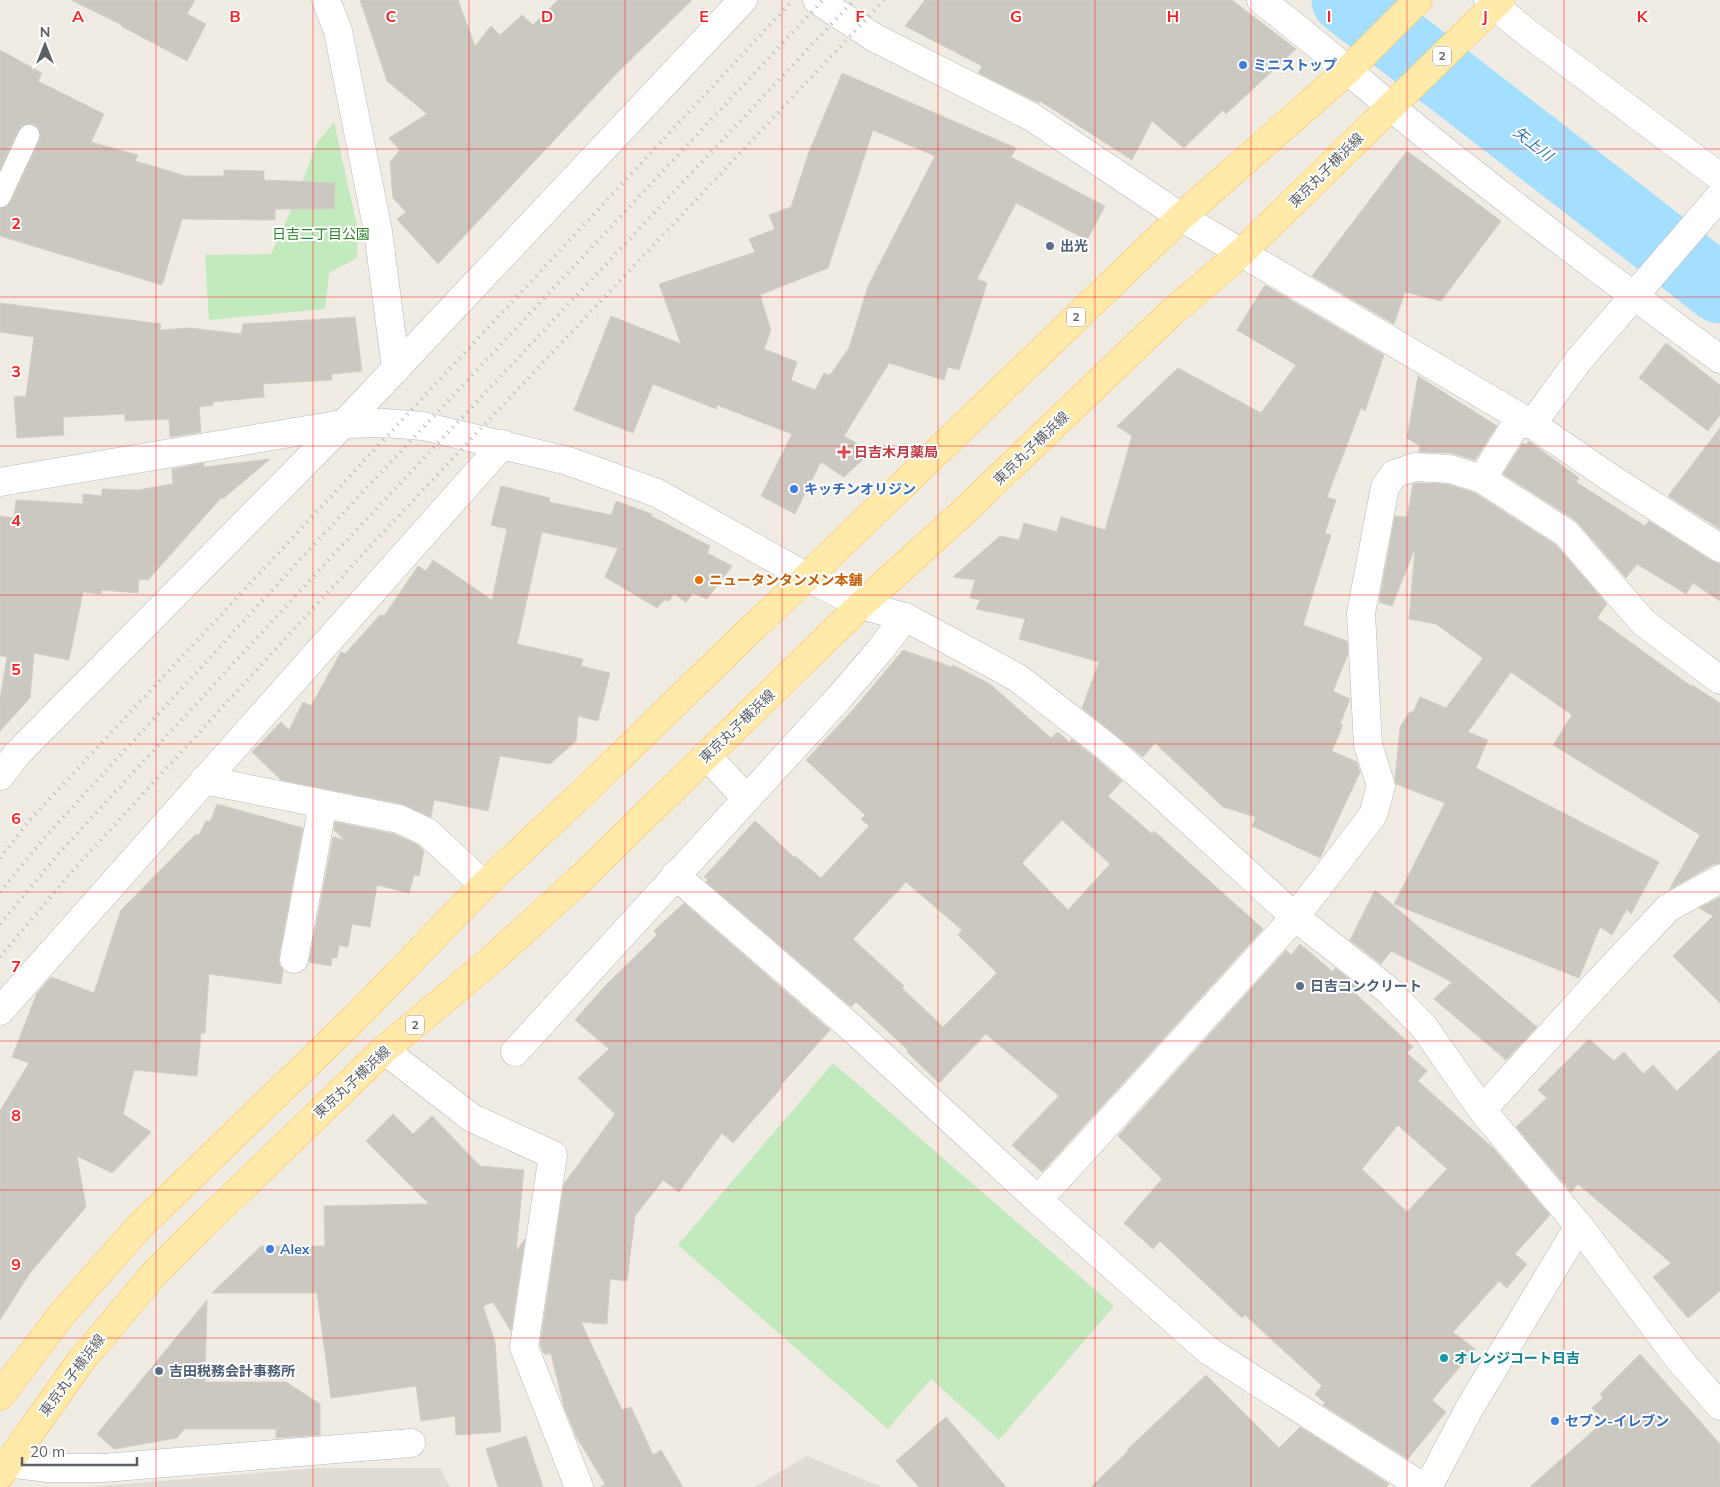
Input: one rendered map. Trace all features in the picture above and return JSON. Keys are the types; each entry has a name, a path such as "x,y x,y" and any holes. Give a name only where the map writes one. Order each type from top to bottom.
{"main road":[{"name":"2","path":"0,1396 62,1314 140,1226 354,1019 484,885 588,788 1181,216 1349,68 1418,0"},
{"name":"東京丸子横浜線","path":"4,1469 44,1410 80,1362 154,1274 277,1152 384,1050 490,961 575,884 861,604 958,517 1171,312 1241,253 1493,3"}],"street":[{"path":"326,0 338,31 378,231 396,368"},
{"path":"0,776 9,752 343,424 743,0"},
{"path":"817,0 875,38 1032,117 1181,216 1241,253 1532,424 1612,479 1720,548"},
{"path":"1261,0 1349,68 1391,106 1634,296 1720,359"},
{"path":"1493,3 1525,31 1720,178"},
{"path":"1532,424 1578,361 1715,202"},
{"path":"0,482 343,424 385,423 424,426 568,461 657,493 807,577 861,604 905,617 1026,683 1141,776 1295,918 1393,995 1424,1028 1482,1110 1579,1226 1678,1358 1720,1406"},
{"path":"1482,479 1516,424 1532,424"},
{"path":"0,1011 503,444"},
{"path":"1038,1200 1295,918 1372,815 1381,786 1368,745 1361,613 1385,487 1394,474 1415,467 1450,469 1482,479 1566,533 1643,622 1720,680"},
{"path":"516,1052 838,699 880,650 905,617"},
{"path":"706,755 746,798"},
{"path":"204,780 399,820 427,832 484,885"},
{"path":"294,959 323,804"},
{"path":"675,876 854,1030 1038,1200 1209,1351 1423,1487"},
{"path":"1482,1110 1668,908 1720,879"},
{"path":"384,1050 472,1118 553,1155 524,1347 579,1487"},
{"path":"1428,1487 1469,1409 1579,1226"},
{"path":"4,1469 103,1468 411,1443"}],"lane":[{"path":"0,197 30,135"}],"shaded area":[{"path":"807,1456 882,1487 754,1487"},
{"path":"317,1468 440,1468 450,1487 88,1487"}],"green space":[{"name":"日吉二丁目公園","path":"334,122 358,230 357,258 329,273 325,309 209,320 205,255 271,254 293,206 317,143"},
{"path":"833,1063 1114,1306 999,1440 931,1379 888,1429 678,1245"}],"building":[{"path":"71,0 195,0 187,14 206,24 187,61 122,25"},
{"path":"360,0 458,0 475,46 491,26 500,35 522,15 533,25 558,0 692,0 620,70 438,264 397,219 406,212 393,198 390,162 400,150 389,138 427,114 387,81"},
{"path":"925,0 1232,0 1296,49 1226,114 1223,110 1184,148 1152,121 1132,160 1040,101 1039,103 978,73 982,66 905,26"},
{"path":"0,50 42,73 38,81 104,114 91,142 138,155 135,161 186,176 224,176 224,170 264,171 264,180 335,183 334,209 275,209 275,220 182,219 162,285 0,236 0,209 7,207 11,202 40,140 41,134 35,124 21,125 0,168"},
{"path":"842,73 1016,148 1011,157 1105,206 1087,240 1016,203 977,279 987,283 959,370 948,367 944,380 889,363 844,436 871,452 844,477 821,462 795,514 761,496 792,434 717,405 716,409 653,384 633,433 574,410 611,316 681,344 659,284 755,252 749,239 775,229 769,215 791,207 809,152","holes":["873,130 935,156 868,286 849,348 830,375 824,373 815,390 791,380 797,362 764,349 771,330 760,295 828,268"]},
{"path":"1407,151 1501,221 1441,301 1405,292 1394,324 1312,276"},
{"path":"1265,285 1384,355 1365,411 1361,408 1327,497 1336,500 1325,533 1331,535 1303,625 1347,641 1348,654 1333,691 1350,699 1340,724 1343,725 1332,751 1357,762 1360,772 1320,858 1252,826 1256,817 1223,807 1155,743 1143,757 1082,708 1099,662 1019,639 1025,619 976,609 980,600 970,598 975,580 953,577 1000,536 1019,540 1024,523 1057,532 1061,517 1105,530 1132,436 1117,426 1178,368 1261,413 1296,365 1237,330"},
{"path":"0,303 161,324 160,330 190,328 241,334 243,324 355,317 362,371 332,374 332,380 263,384 264,397 213,402 213,405 199,407 201,432 170,437 169,419 125,421 125,414 63,417 64,435 17,438 14,397 26,396 34,337 0,332"},
{"path":"1666,343 1720,385 1720,415 1708,431 1639,378"},
{"path":"1418,376 1497,426 1475,460 1451,453 1419,452 1420,446 1407,438"},
{"path":"1720,428 1720,529 1668,496"},
{"path":"1529,441 1579,478 1576,482 1645,526 1649,521 1712,561 1720,564 1720,601 1693,583 1686,594 1637,564 1626,578 1575,520 1503,474 1523,443 1526,445"},
{"path":"270,459 224,498 221,498 148,580 139,579 138,593 102,590 101,594 83,592 69,660 34,653 30,698 0,731 0,699 7,657 0,656 0,516 14,518 16,500 83,504 83,494 102,496 102,489 138,490 173,484 172,469 204,463 204,467"},
{"path":"1413,484 1447,484 1475,493 1556,545 1607,604 1597,618 1691,686 1720,703 1720,863 1712,865 1669,890 1700,835 1553,745 1572,715 1511,672 1468,732 1488,740 1476,768 1659,862 1631,914 1627,909 1612,935 1600,927 1579,978 1394,904 1445,803 1396,784 1400,727 1409,713 1414,711 1420,697 1446,708 1483,658 1436,624 1409,619 1415,548 1392,606 1379,602 1395,516 1407,517"},
{"path":"501,486 550,498 549,502 611,515 616,501 652,514 651,516 710,546 707,553 732,566 707,599 693,593 686,602 674,594 669,601 664,600 657,608 605,577 618,548 542,532 517,644 583,659 581,666 610,673 598,721 578,716 576,741 550,764 500,756 488,811 434,800 431,817 402,804 281,780 252,752 281,722 289,730 303,702 311,706 341,652 345,654 380,615 384,616 418,566 426,571 433,560 492,600 507,529 491,525"},
{"path":"903,650 952,667 953,665 990,684 1051,738 1058,732 1070,743 1071,739 1122,781 1108,796 1152,834 1154,831 1263,929 1042,1172 1012,1145 1059,1096 986,1034 939,1083 907,1052 908,1050 856,1002 851,1007 706,882 708,880 704,877 755,821 794,857 821,878 869,826 861,819 865,815 806,760 852,711","holes":["1062,820 1110,864 1068,910 1022,863","906,882 962,930 958,935 997,973 943,1027 902,988 904,986 853,939"]},
{"path":"217,804 303,828 279,956 279,964 283,970 281,984 209,974 205,1033 201,1033 197,1076 134,1070 123,1114 151,1132 112,1173 77,1156 86,1207 30,1273 0,1320 0,1111 29,1063 12,1057 37,993 51,977 94,993 121,910 195,835 199,835 206,821 210,822"},
{"path":"335,822 394,834 418,845 424,851 419,876 414,875 409,893 377,885 370,927 352,924 348,947 339,945 337,958 332,958 331,966 309,962 333,837 345,840 334,830"},
{"path":"1375,890 1537,1027 1506,1060 1434,999 1452,982 1391,951 1381,964 1350,940"},
{"path":"1720,897 1720,1003 1673,956 1713,916 1699,908"},
{"path":"684,903 830,1030 733,1143 722,1133 679,1192 663,1180 635,1216 627,1281 610,1279 607,1324 581,1322 622,1410 631,1407 653,1455 661,1450 683,1487 600,1487 605,1484 577,1438 564,1407 551,1354 544,1354 540,1345 564,1184 615,1114 578,1078 609,1049 575,1020 604,987 657,935 654,931"},
{"path":"1300,944 1333,972 1335,968 1361,988 1356,994 1413,1047 1407,1053 1427,1071 1418,1081 1494,1149 1550,1215 1515,1254 1527,1264 1507,1288 1499,1281 1453,1332 1475,1349 1432,1400 1446,1412 1408,1459 1323,1405 1325,1403 1315,1394 1322,1386 1245,1315 1242,1318 1160,1241 1153,1249 1124,1223 1162,1179 1118,1136 1286,950 1291,955","holes":["1398,1125 1447,1169 1407,1212 1362,1169"]},
{"path":"1589,1039 1614,1061 1624,1052 1643,1074 1653,1065 1677,1091 1720,1050 1720,1291 1688,1318 1653,1277 1671,1263 1578,1184 1571,1192 1516,1127 1547,1098 1538,1090"},
{"path":"393,1114 413,1134 432,1116 480,1166 524,1170 516,1251 525,1239 511,1331 493,1302 483,1306 495,1342 501,1432 456,1435 455,1416 421,1421 416,1386 331,1398 317,1293 212,1293 261,1246 325,1246 324,1206 429,1204 366,1141"},
{"path":"207,1300 205,1382 286,1382 320,1404 320,1435 276,1438 276,1429 184,1429 177,1438 114,1449 97,1434"},
{"path":"1640,1354 1720,1444 1720,1487 1530,1487 1604,1421 1592,1408 1603,1398 1600,1394"},
{"path":"1206,1375 1279,1448 1300,1427 1389,1484 1386,1487 1091,1487"},
{"path":"946,1417 1006,1487 919,1487 896,1461"},
{"path":"526,1436 543,1487 498,1487 486,1449"}],"waterway":[{"name":"矢上川","path":"1346,0 1720,289"}],"railway":[{"path":"0,858 28,822 793,0"},
{"path":"0,892 45,837 332,525 823,0"},
{"path":"0,924 60,852 347,540 854,0"},
{"path":"0,957 76,867 361,556 884,0"}],"place":[{"name":"ミニストップ","path":"1243,65"},
{"name":"出光","path":"1050,246"},
{"name":"日吉木月薬局","path":"844,452"},
{"name":"キッチンオリジン","path":"794,489"},
{"name":"ニュータンタンメン本舗","path":"699,580"},
{"name":"日吉コンクリート","path":"1300,986"},
{"name":"Alex","path":"270,1249"},
{"name":"オレンジコート日吉","path":"1444,1358"},
{"name":"吉田税務会計事務所","path":"159,1371"},
{"name":"セブン-イレブン","path":"1555,1421"}]}
